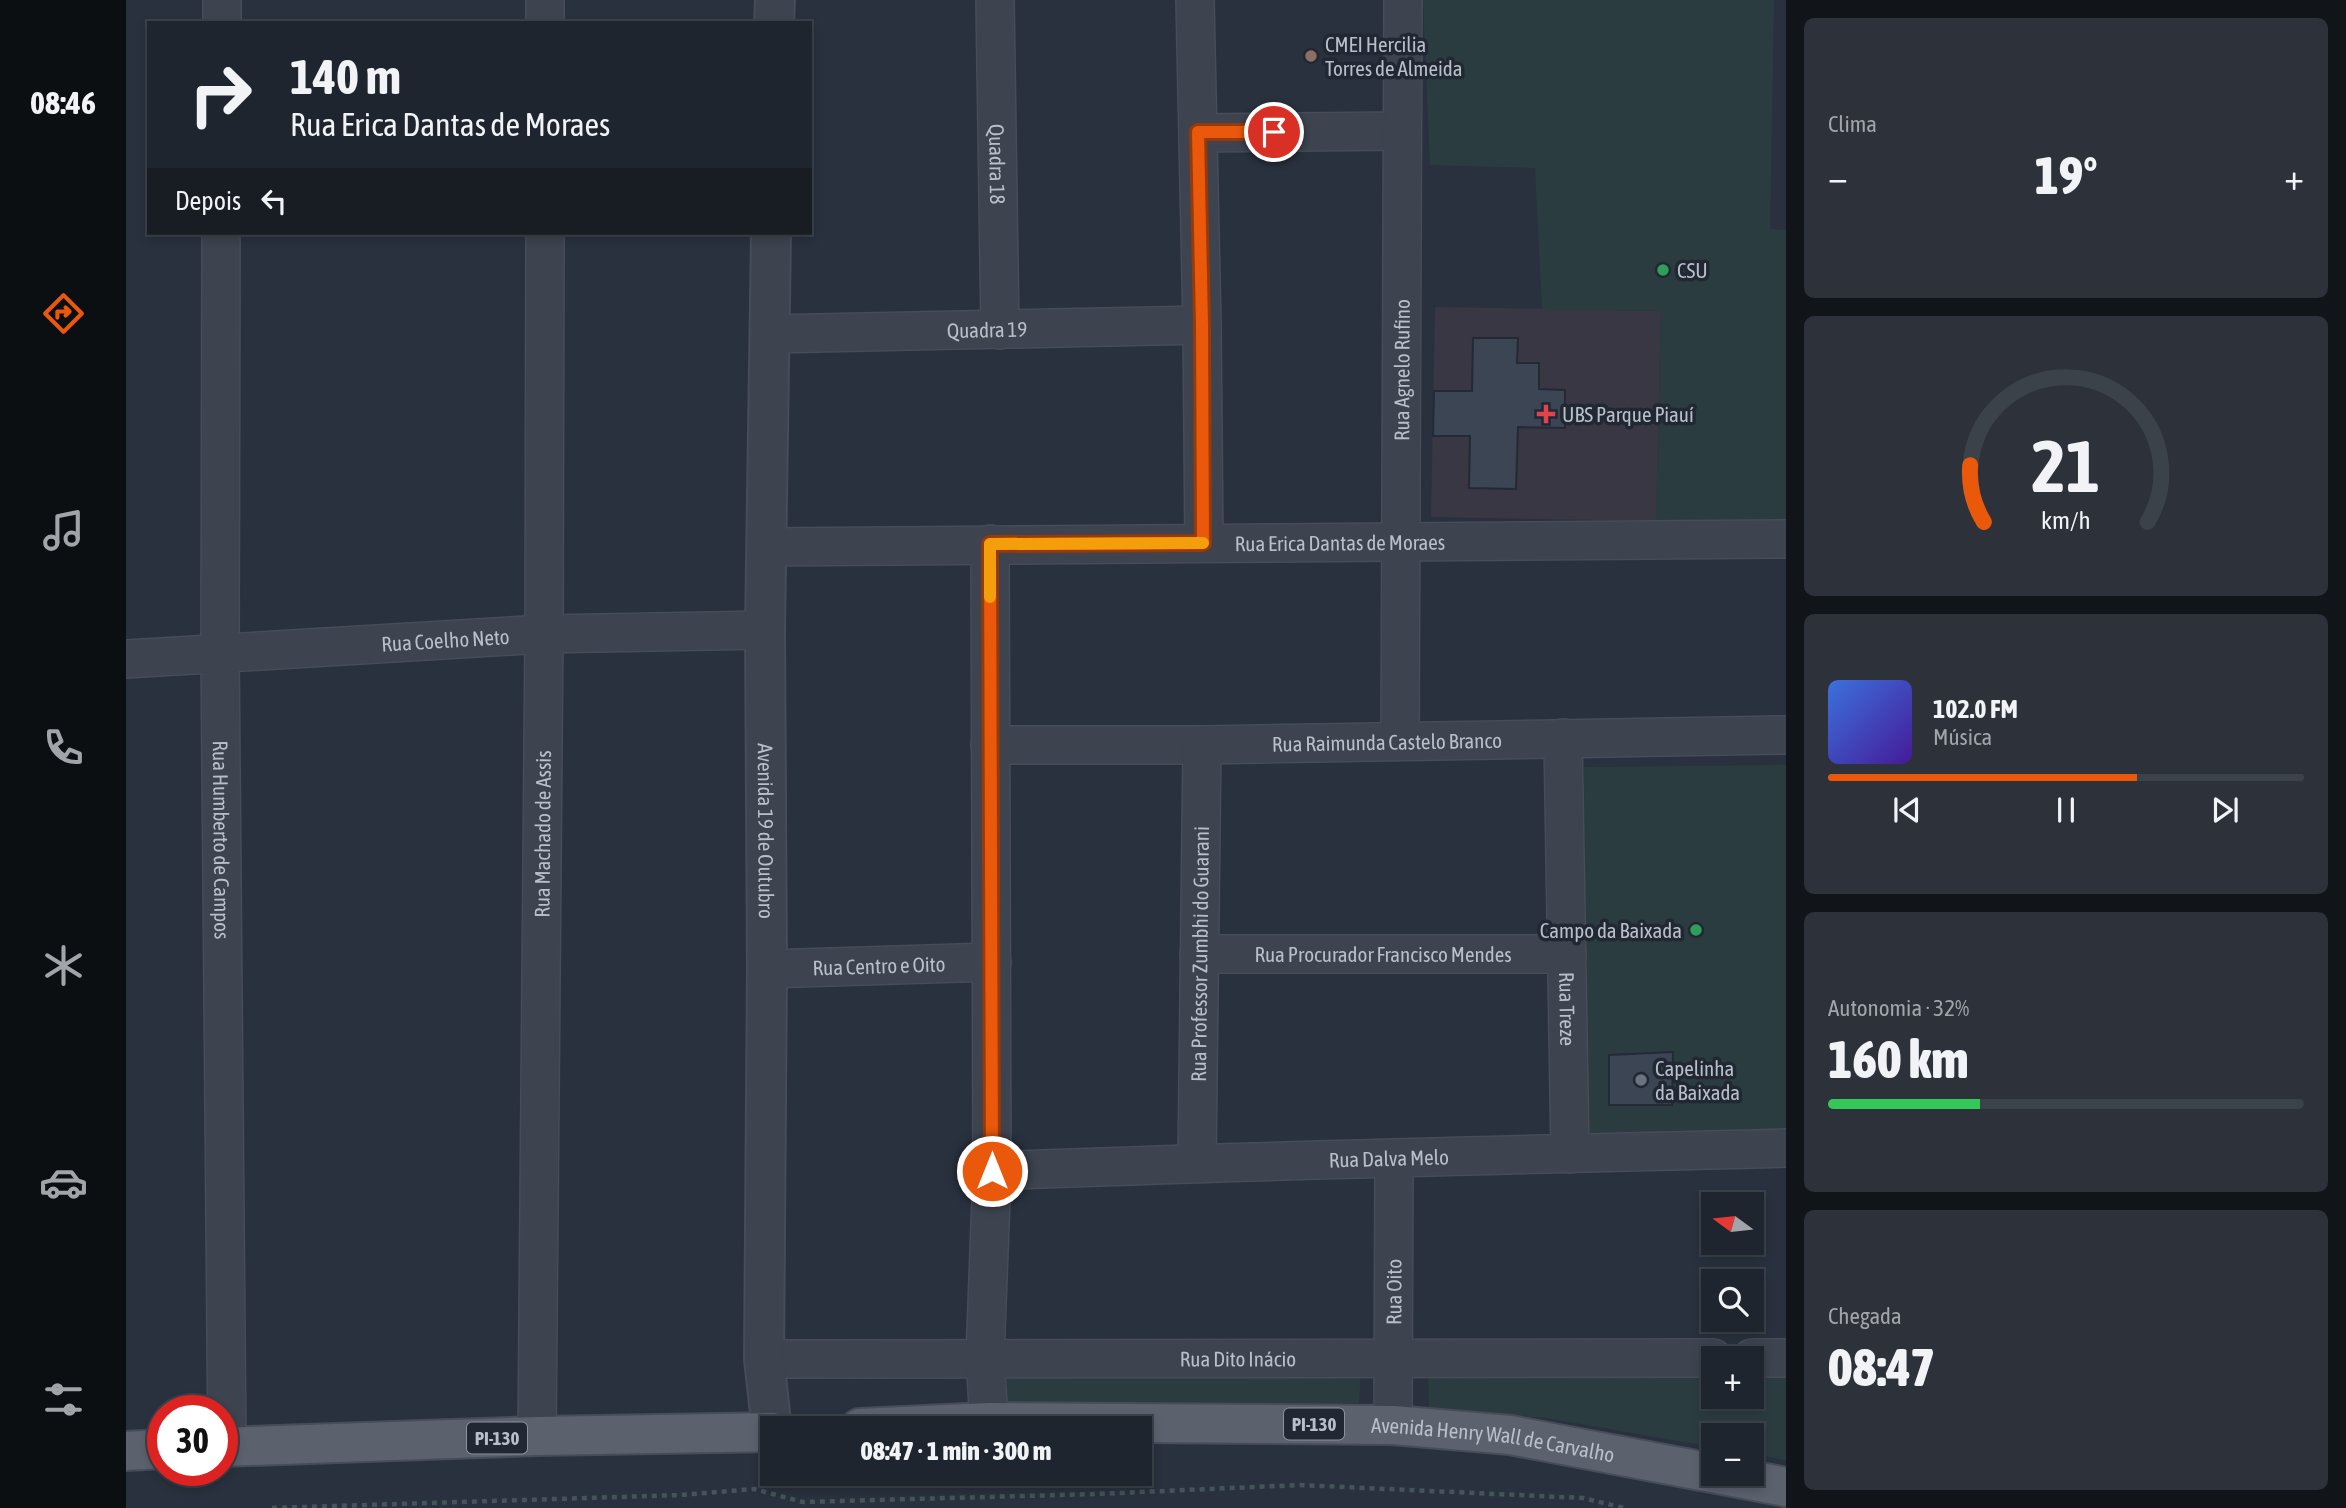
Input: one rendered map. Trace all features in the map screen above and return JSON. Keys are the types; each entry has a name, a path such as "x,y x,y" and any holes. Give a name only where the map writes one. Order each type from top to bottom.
{"main road":[{"name":"Avenida Henry Wall de Carvalho","path":"1152,1423 1393,1425 1510,1435 1770,1493"},
{"name":"PI-130","path":"238,1447 537,1436 760,1432"},
{"path":"126,1451 147,1450"}],"street":[{"path":"222,0 222,21"},
{"path":"545,0 545,21"},
{"path":"774,21 775,0"},
{"name":"Quadra 18","path":"995,0 1000,330"},
{"path":"1195,0 1202,325 1203,543"},
{"name":"Rua Agnelo Rufino","path":"1400,741 1402,0"},
{"path":"1198,132 1402,131"},
{"name":"Rua Humberto de Campos","path":"221,235 220,654 225,1395"},
{"name":"Rua Machado de Assis","path":"537,1436 545,235"},
{"name":"Avenida 19 de Outubro","path":"770,1416 764,1359 767,969 765,630 771,235"},
{"name":"Quadra 19","path":"770,334 1202,325"},
{"name":"Rua Erica Dantas de Moraes","path":"766,547 1786,539"},
{"path":"989,1416 985,1358 992,1171 990,544"},
{"name":"Rua Coelho Neto","path":"126,659 544,634 765,630"},
{"name":"Rua Raimunda Castelo Branco","path":"990,745 1202,745 1786,735"},
{"name":"Rua Treze","path":"1563,738 1570,1154"},
{"name":"Rua Professor Zumbhi do Guarani","path":"1197,1162 1202,745"},
{"name":"Rua Procurador Francisco Mendes","path":"1199,954 1567,954"},
{"name":"Rua Centro e Oito","path":"767,969 992,962"},
{"name":"Rua Dalva Melo","path":"992,1171 1197,1162 1786,1148"},
{"name":"Rua Oito","path":"1393,1425 1394,1159"},
{"name":"Rua Dito Inácio","path":"764,1359 1701,1358"},
{"path":"1764,1358 1786,1358"}],"path":[{"path":"272,1508 681,1495 754,1489 803,1502 1300,1485 1583,1499 1624,1508"}],"shaded area":[{"name":"CSU","path":"1423,0 1774,0 1770,229 1786,230 1786,523 1656,521 1661,311 1542,309 1535,168 1430,165"},
{"name":"UBS Parque Piauí","path":"1435,307 1661,311 1656,521 1431,517"},
{"path":"1786,765 1786,1137 1587,1139 1584,767"},
{"path":"1004,1364 1361,1365 1359,1403 1004,1408"},
{"path":"1786,1367 1786,1460 1764,1456 1764,1423 1701,1423 1701,1445 1546,1418 1429,1409 1428,1371 1701,1368 1701,1409 1764,1409 1764,1368"}],"building":[{"path":"1473,338 1518,338 1517,363 1539,363 1539,389 1565,390 1565,428 1518,427 1516,489 1469,488 1470,436 1433,436 1434,391 1472,391"},
{"name":"Capelinha da Baixada","path":"1673,1052 1672,1105 1609,1105 1609,1055"}],"slow traffic":[{"path":"990,597 990,544 1203,543"}],"place":[{"name":"CMEI Hercilia Torres de Almeida","path":"1311,56"},
{"name":"CSU","path":"1663,270"},
{"name":"UBS Parque Piauí","path":"1546,414"},
{"name":"Campo da Baixada","path":"1696,930"},
{"name":"Capelinha da Baixada","path":"1641,1080"}],"route":[{"path":"992,1171 990,544 1203,543 1198,132 1274,132"}]}
